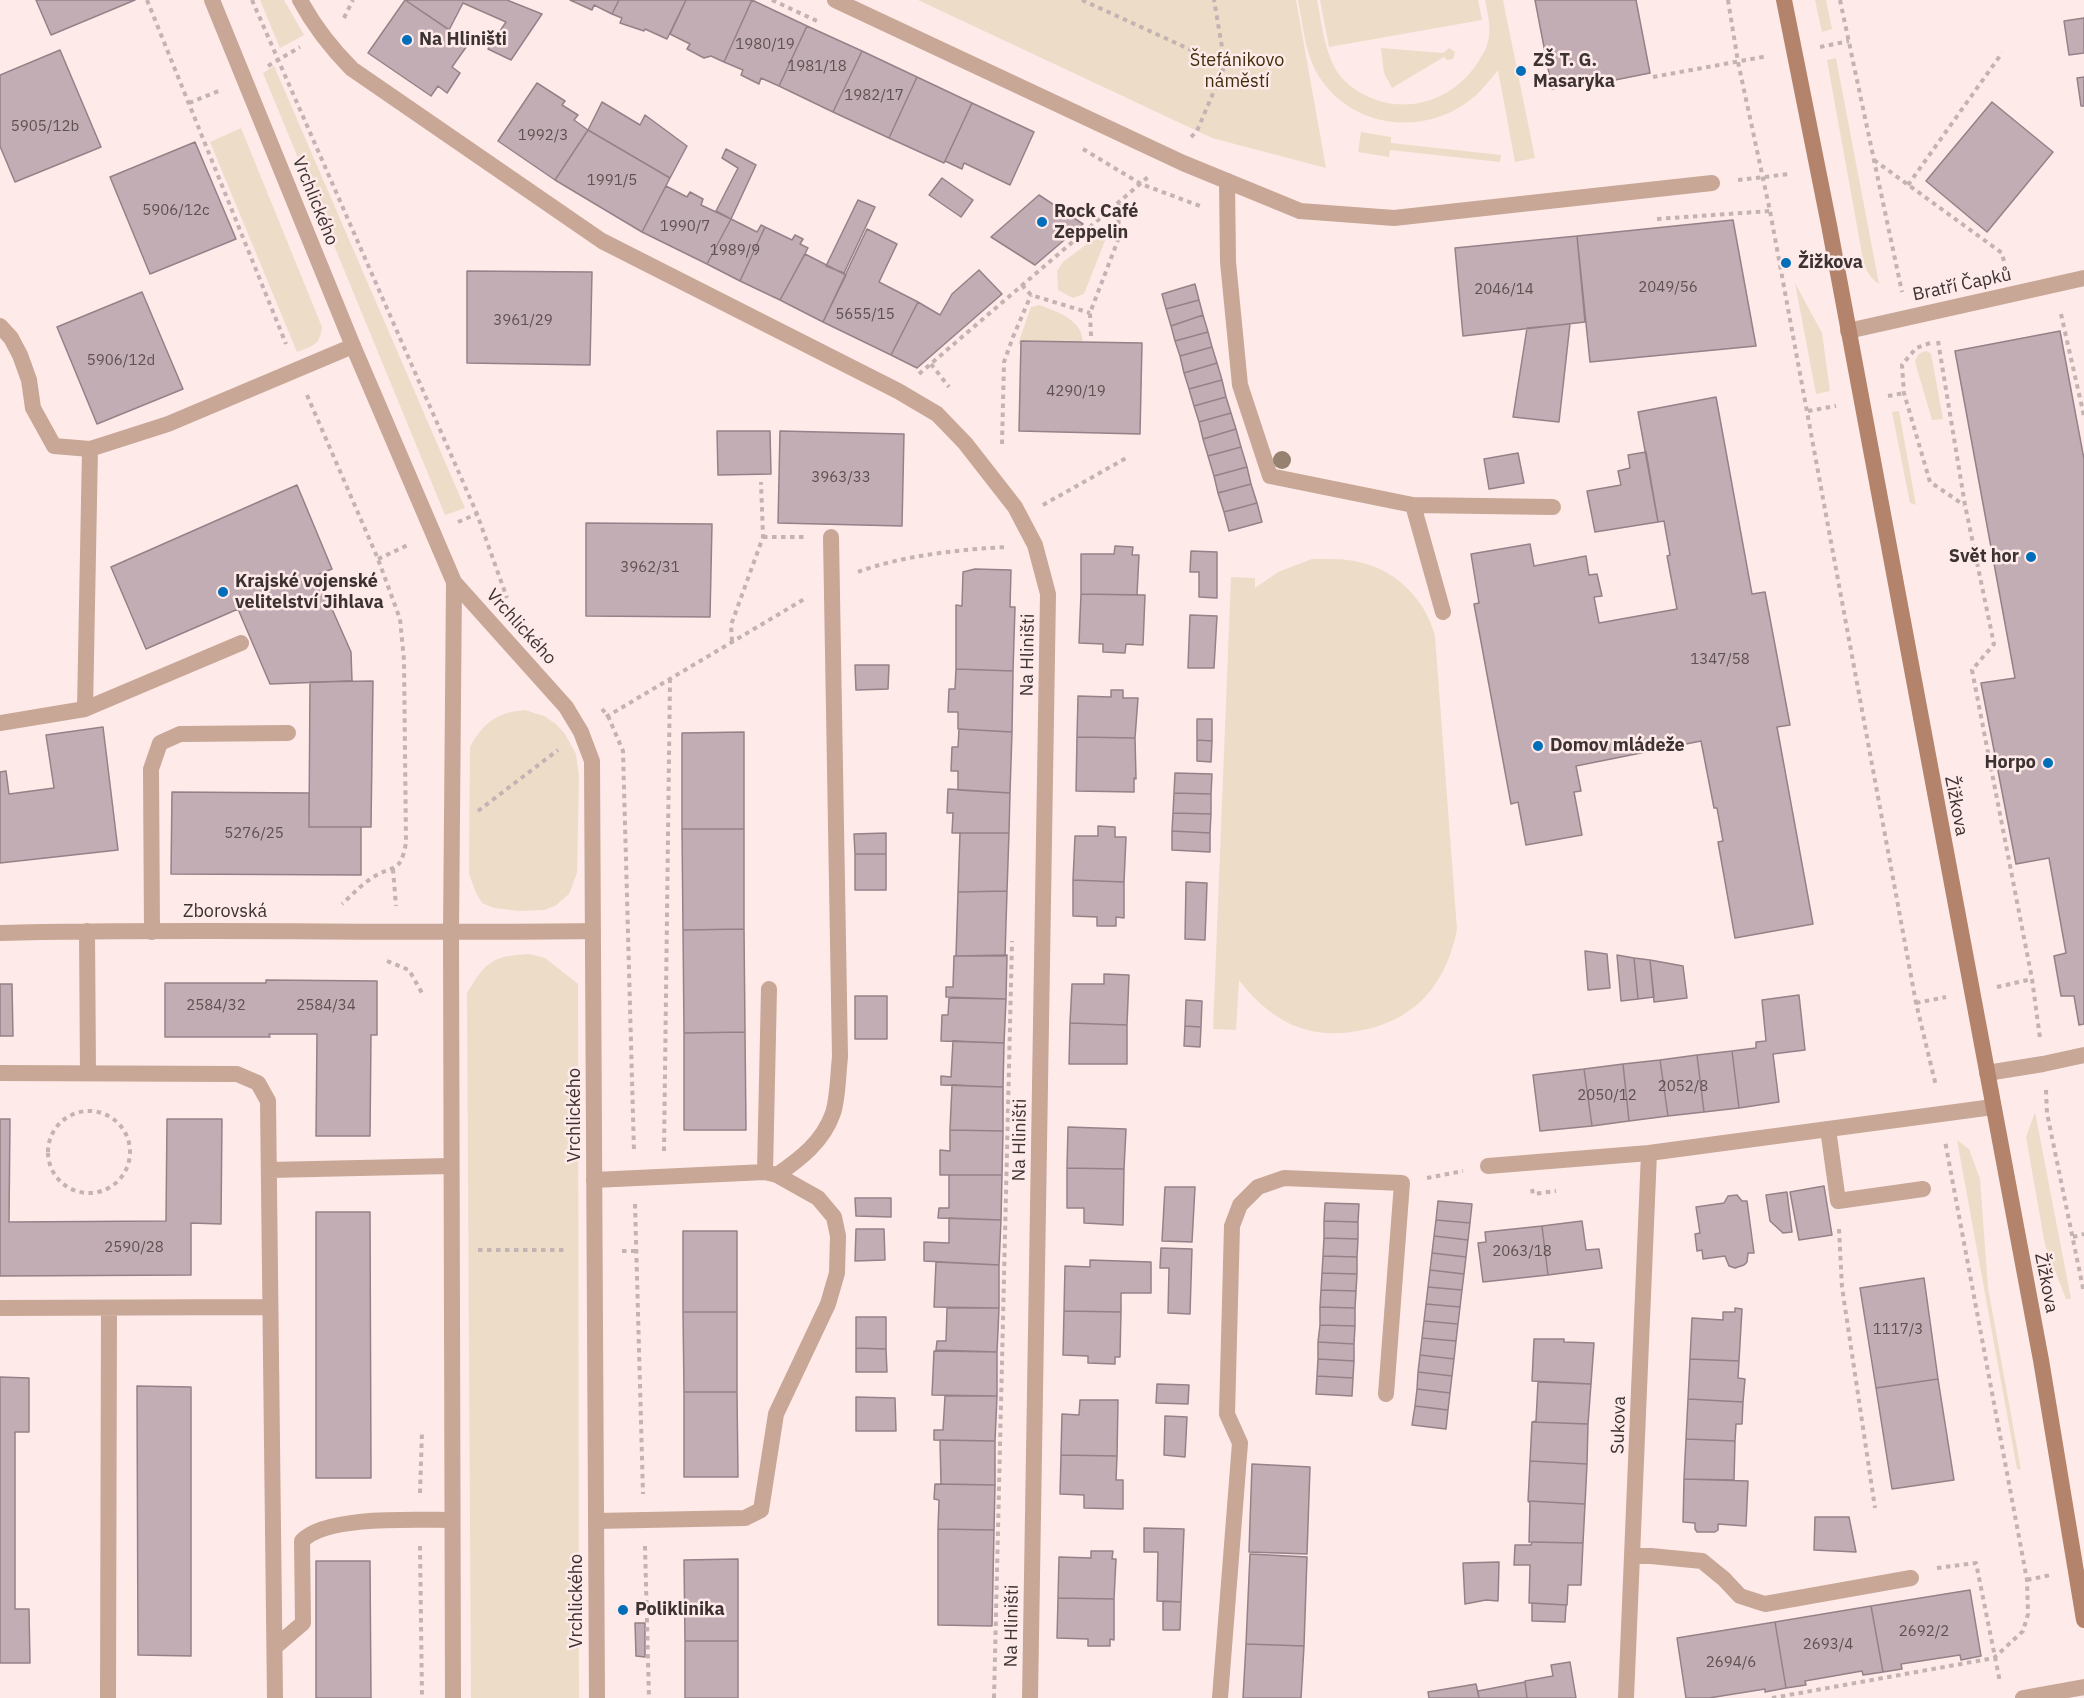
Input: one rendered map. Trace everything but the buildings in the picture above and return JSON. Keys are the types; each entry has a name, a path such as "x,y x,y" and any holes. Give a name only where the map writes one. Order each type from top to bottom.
{"main road":[{"name":"Žižkova","path":"1784,0 1818,170 2041,1360 2084,1620"}],"street":[{"name":"Vrchlického","path":"212,0 353,346 454,582 566,707 581,732 592,761 597,1698"},
{"name":"Na Hliništi","path":"300,0 312,22 352,69 602,241 937,414 965,443 1015,507 1035,545 1048,594 1030,1698"},
{"path":"835,0 1172,158 1300,210 1394,218 1712,183"},
{"path":"1227,182 1228,262 1240,385 1270,476 1413,505 1553,507"},
{"name":"Bratří Čapků","path":"1848,331 2084,278"},
{"path":"0,326 11,338 20,355 29,380 33,408 54,446 90,449 168,424 353,346"},
{"path":"85,710 90,449"},
{"path":"1413,505 1443,612"},
{"path":"594,1180 771,1174 806,1154 820,1137 833,1113 840,1057 831,537"},
{"name":"Vrchlického","path":"453,1698 450,1166 454,582"},
{"path":"0,723 85,710 241,643"},
{"path":"152,932 151,769 160,743 180,734 288,733"},
{"path":"87,931 88,1074"},
{"name":"Zborovská","path":"0,933 592,931"},
{"path":"769,988 771,1174"},
{"path":"1987,1073 2084,1056"},
{"path":"0,1073 237,1074 258,1083 268,1101 275,1698"},
{"path":"1488,1166 1649,1153 1993,1107"},
{"path":"1828,1129 1838,1201 1923,1189"},
{"name":"Sukova","path":"1626,1698 1649,1153"},
{"path":"269,1170 450,1166"},
{"path":"596,1521 746,1518 761,1510 776,1414 828,1304 837,1273 838,1236 834,1216 818,1198 771,1174"},
{"path":"1220,1698 1239,1443 1227,1414 1232,1226 1240,1205 1258,1187 1284,1178 1402,1183 1386,1394"},
{"path":"0,1308 270,1307"},
{"path":"108,1698 109,1308"},
{"path":"275,1647 303,1623 302,1541 308,1534 342,1523 452,1520"},
{"path":"1633,1556 1702,1561 1740,1596 1765,1604 1911,1578"},
{"path":"2023,1698 2084,1687"}],"path":[{"path":"147,0 296,370 378,559 400,619 404,660 406,843 403,859 393,869 374,876 340,905"},
{"path":"252,0 477,514 507,598 513,604"},
{"path":"1082,0 1225,65"},
{"path":"1172,158 1197,131 1225,65 1214,0"},
{"path":"1728,0 1738,62 1764,177 1916,1003 1936,1086"},
{"path":"1840,0 1907,317 1916,348 1902,365 1904,393 1930,482 1965,506"},
{"path":"278,60 288,53"},
{"path":"1908,185 2002,53"},
{"path":"1653,78 1738,62"},
{"path":"1874,160 2002,253 2013,294"},
{"path":"1712,183 1818,170"},
{"path":"931,364 1141,184"},
{"path":"1090,336 1090,313 1118,240 1119,203"},
{"path":"1022,285 1032,295 1090,313"},
{"path":"1002,454 1004,362 1032,295"},
{"path":"2061,314 2084,416"},
{"path":"1938,341 1965,506 1994,645 1972,670 2032,979 2048,1113 2084,1293"},
{"path":"1042,506 1128,457"},
{"path":"732,641 731,625 763,537 761,482"},
{"path":"763,537 831,537"},
{"path":"452,832 581,732 831,582 867,568 908,560 972,548 1011,547"},
{"path":"664,1177 670,678"},
{"path":"600,707 608,716"},
{"path":"393,869 396,904"},
{"path":"994,1698 1012,930"},
{"path":"398,964 409,970 423,994"},
{"path":"89,1111 108,1116 120,1125 130,1149 127,1169 117,1182 102,1192 85,1194 65,1186 55,1176 48,1163 47,1147 54,1129 62,1121 70,1115 89,1111"},
{"path":"1772,1698 1994,1658 2023,1631 2028,1614 2027,1580 1946,1144"},
{"path":"1402,1183 1488,1166"},
{"path":"1838,1201 1842,1287 1875,1508"},
{"path":"2073,1236 2084,1234"},
{"path":"451,1250 637,1251"},
{"path":"419,1520 422,1698"},
{"path":"1911,1578 1925,1570 1976,1563 2002,1688"}],"green space":[{"path":"260,0 284,0 304,35 280,48"},
{"name":"Štefánikovo náměstí","path":"918,0 1296,0 1326,168 1212,138"},
{"path":"1298,0 1317,0 1329,54 1336,70 1345,81 1363,94 1379,101 1413,104 1445,93 1471,72 1487,47 1489,29 1485,0 1503,0 1535,158 1515,162 1498,70 1474,97 1455,110 1434,118 1412,122 1390,122 1369,117 1349,107 1332,93 1318,75 1310,58"},
{"path":"1320,0 1478,0 1482,20 1329,47"},
{"path":"1815,0 1826,0 1832,29 1822,32"},
{"path":"1381,48 1443,53 1449,48 1455,52 1453,59 1447,60 1444,57 1392,88 1384,73"},
{"path":"1836,58 1879,284 1867,271 1862,254 1827,60"},
{"path":"274,66 465,508 445,515 263,73"},
{"path":"241,128 322,327 320,338 315,344 297,352 210,142"},
{"path":"1361,132 1391,137 1391,143 1501,155 1500,162 1390,150 1389,157 1358,152"},
{"path":"1106,231 1108,233 1084,294 1073,298 1058,290 1057,271 1063,262"},
{"path":"1795,283 1822,333 1830,391 1816,394"},
{"path":"1039,305 1062,314 1074,323 1082,336 1083,344 1018,344 1031,307"},
{"path":"1927,351 1931,354 1943,419 1932,420 1915,362 1919,354"},
{"path":"1899,411 1916,505 1910,503 1892,412"},
{"path":"1312,559 1357,561 1388,573 1409,590 1431,623 1435,636 1457,930 1445,966 1437,982 1426,996 1414,1008 1382,1025 1341,1033 1319,1032 1294,1026 1268,1010 1239,980 1236,1030 1213,1029 1231,577 1255,578 1255,588 1278,572"},
{"path":"525,710 544,716 556,724 565,734 576,754 579,777 577,873 569,894 555,906 544,910 520,911 494,908 482,903 469,874 470,747 480,731 492,720 506,713"},
{"path":"529,954 545,958 578,984 579,1698 471,1698 467,993 479,974 491,963 506,957"},
{"path":"2035,1112 2071,1299 2066,1299 2045,1245 2026,1137"},
{"path":"1957,1140 1969,1149 1980,1179 1988,1288 2021,1470 2017,1469"}],"place":[{"name":"Na Hliništi","path":"407,40"},
{"name":"ZŠ T. G. Masaryka","path":"1521,71"},
{"name":"Rock Café Zeppelin","path":"1042,222"},
{"name":"Žižkova","path":"1786,263"},
{"name":"Svět hor","path":"2031,557"},
{"name":"Krajské vojenské velitelství Jihlava","path":"223,592"},
{"name":"Domov mládeže","path":"1538,746"},
{"name":"Horpo","path":"2048,763"},
{"name":"Poliklinika","path":"623,1610"}]}
